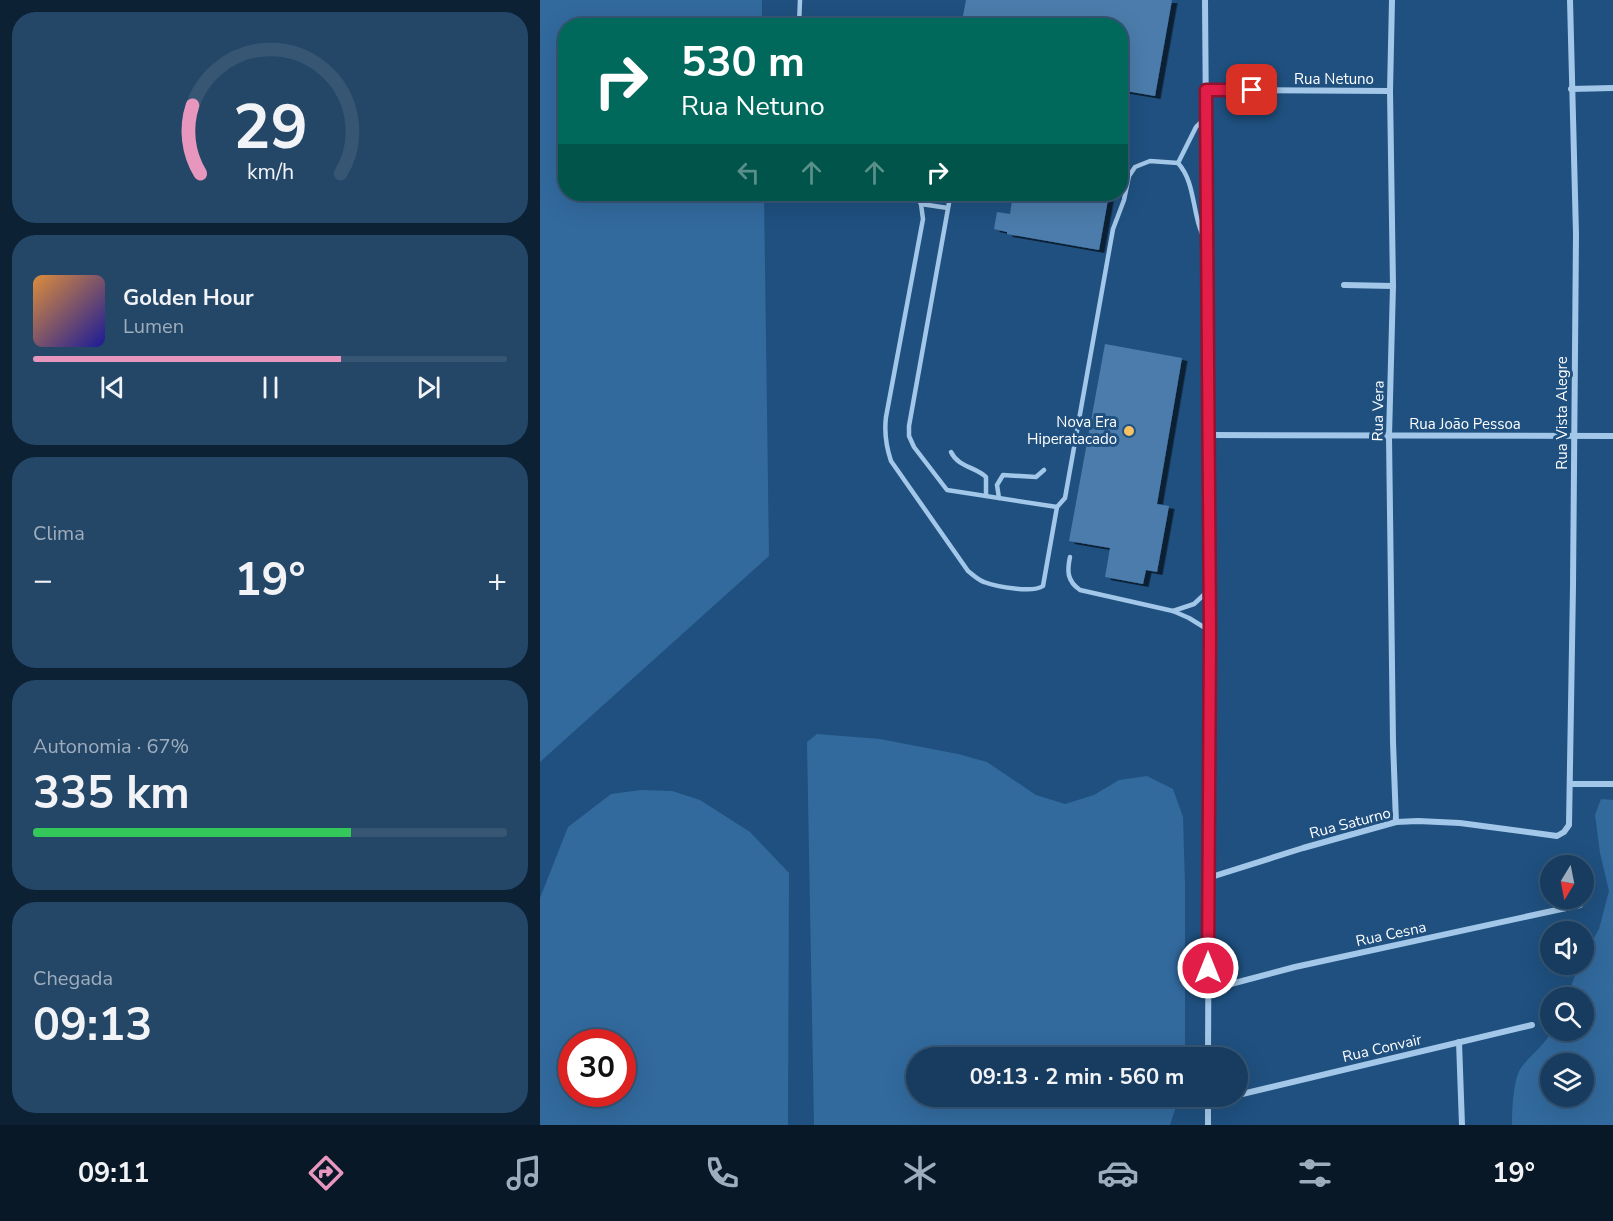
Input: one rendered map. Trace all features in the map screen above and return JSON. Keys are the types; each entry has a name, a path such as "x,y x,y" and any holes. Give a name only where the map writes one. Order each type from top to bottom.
{"street":[{"path":"1205,0 1210,589 1208,1047"},
{"name":"Rua Vera","path":"1392,0 1390,91 1393,286 1389,436 1396,822"},
{"name":"Rua Vista Alegre","path":"1569,825 1576,234 1570,0"},
{"path":"1571,88 1613,88"},
{"name":"Rua Netuno","path":"1206,90 1390,91"},
{"path":"1344,285 1393,286"},
{"name":"Rua João Pessoa","path":"1209,435 1613,436"},
{"path":"1570,784 1613,784"},
{"name":"Rua Saturno","path":"1208,878 1396,822 1460,823 1557,836 1569,825"},
{"name":"Rua Cesna","path":"1208,990 1295,967 1562,909"},
{"name":"Rua Convair","path":"1248,1093 1532,1025"},
{"path":"1459,1042 1462,1125"},
{"path":"1208,1107 1208,1125"}],"lane":[{"path":"799,18 800,0"},
{"path":"1178,163 1196,127 1206,117"},
{"path":"1128,181 1135,167 1145,162 1178,163"},
{"path":"1178,163 1188,177 1197,223 1206,241"},
{"path":"920,201 922,227 886,417 886,440 891,461 968,571 988,584 1031,591 1043,586 1057,507 1065,498 1113,229 1124,201"},
{"path":"948,201 909,436 914,447 947,490 1057,507"},
{"path":"921,204 948,208"},
{"path":"951,452 957,461 986,477 986,496"},
{"path":"999,498 997,485 1003,475 1036,477 1044,470"},
{"path":"1070,557 1068,575 1080,590 1173,611 1189,618 1210,632"},
{"path":"1173,611 1194,604 1210,589"}],"shaded area":[{"path":"540,0 762,0 762,18 558,18 558,201 764,201 769,556 540,762"},
{"path":"817,734 880,739 958,754 987,762 1036,795 1065,804 1094,795 1119,780 1147,776 1173,789 1183,817 1185,1047 906,1047 906,1107 1176,1107 1170,1125 814,1125 807,742"},
{"path":"641,790 672,791 700,800 750,832 789,873 788,1125 540,1125 540,898 568,827 611,794"},
{"path":"1601,799 1613,800 1613,1125 1512,1125 1518,1073 1545,1041 1594,1041 1594,987 1571,987 1575,975 1594,975 1594,938 1599,929 1609,891 1600,853 1595,815"}],"building":[{"path":"966,0 1172,0 1155,96 1128,91 1128,18 963,18"},
{"path":"1012,201 1108,201 1099,250 1007,234 1007,232 994,229 997,212 1010,214"},
{"name":"Nova Era Hiperatacado","path":"1105,344 1182,358 1157,504 1169,506 1157,572 1146,570 1143,584 1105,577 1110,548 1069,541"}],"place":[{"name":"Nova Era Hiperatacado","path":"1129,431"}],"route":[{"path":"1208,968 1210,632 1206,90 1252,90"}]}
